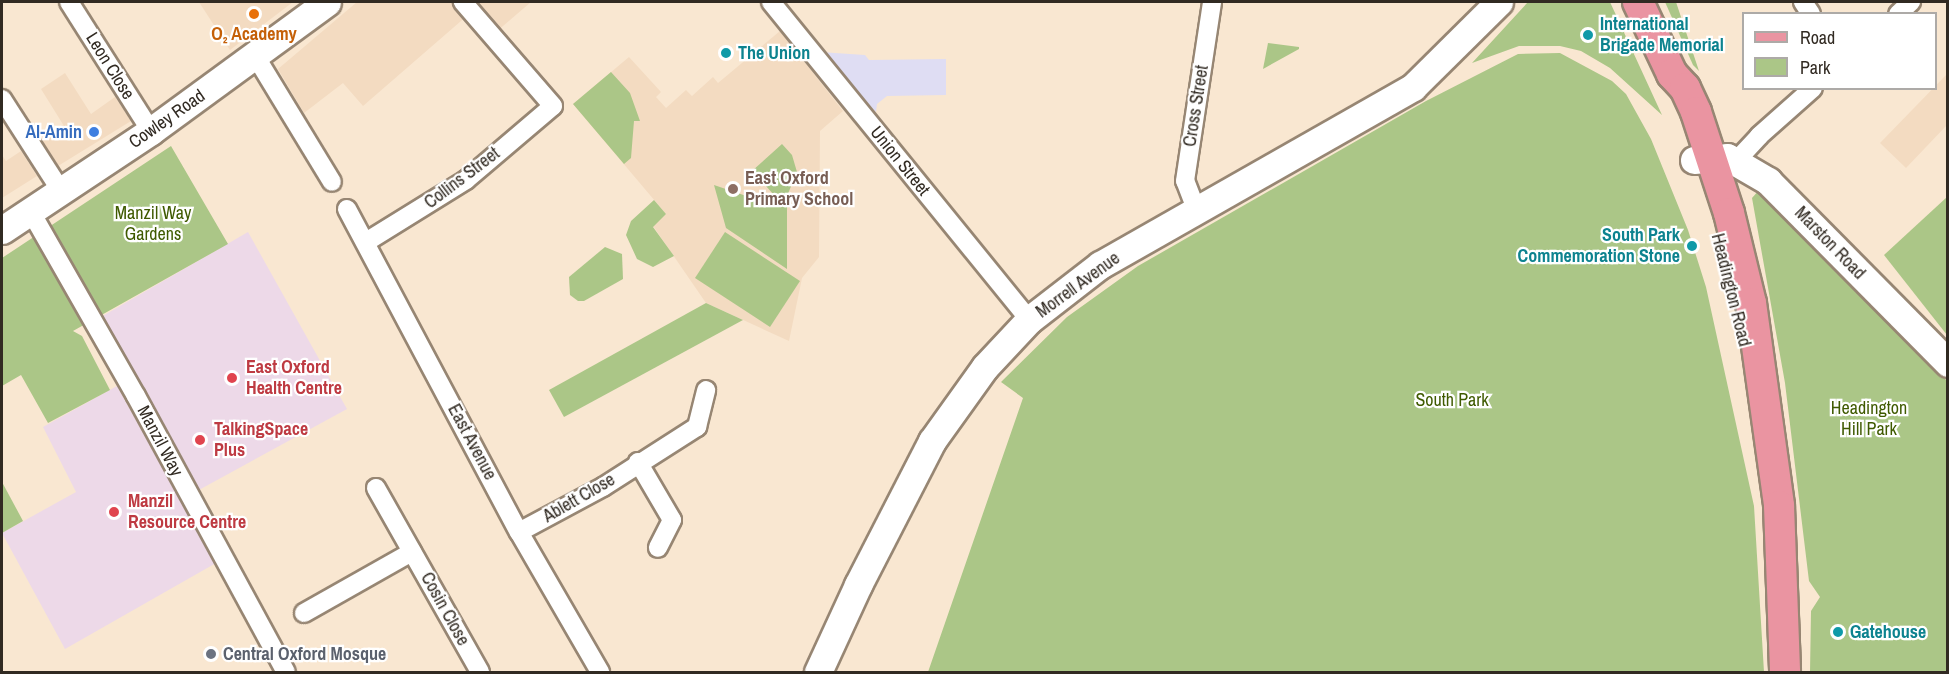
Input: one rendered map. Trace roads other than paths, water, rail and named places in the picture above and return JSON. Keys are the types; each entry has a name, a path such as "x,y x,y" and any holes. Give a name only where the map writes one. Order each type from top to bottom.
{"main road":[{"name":"Headington Road","path":"1638,2 1672,74 1685,88 1714,159 1751,303 1779,506 1785,672"}],"street":[{"name":"Leon Close","path":"69,2 152,131"},
{"name":"Cowley Road","path":"2,230 152,131 256,57 327,2"},
{"name":"Collins Street","path":"366,242 466,180 553,106 464,2"},
{"name":"Union Street","path":"771,2 1029,320"},
{"name":"Cross Street","path":"1196,209 1185,181 1212,2"},
{"name":"Morrell Avenue","path":"818,672 858,585 932,441 985,367 1029,320 1100,265 1413,87 1499,2"},
{"path":"256,57 332,182"},
{"path":"1714,159 1759,136 1811,90"},
{"path":"2,99 61,191"},
{"name":"Marston Road","path":"1714,159 1776,188 1947,363"},
{"name":"East Avenue","path":"347,209 519,532 600,672"},
{"name":"Manzil Way","path":"30,212 136,396 286,672"},
{"name":"Ablett Close","path":"519,532 603,487 638,462 697,427 706,390"},
{"path":"638,462 672,520 658,548"},
{"name":"Cosin Close","path":"376,488 474,671"},
{"name":"Cosin Close","path":"304,613 412,552"}],"place":[{"name":"O₂ Academy","path":"254,14"},
{"name":"International Brigade Memorial","path":"1588,35"},
{"name":"The Union","path":"726,53"},
{"name":"Al-Amin","path":"94,132"},
{"name":"East Oxford Primary School","path":"733,189"},
{"name":"South Park Commemoration Stone","path":"1692,246"},
{"name":"East Oxford Health Centre","path":"232,378"},
{"name":"TalkingSpace Plus","path":"200,440"},
{"name":"Manzil Resource Centre","path":"114,512"},
{"name":"Gatehouse","path":"1838,632"},
{"name":"Central Oxford Mosque","path":"211,654"}],"park label":[{"name":"Manzil Way Gardens","path":"153,224"},
{"name":"South Park","path":"1452,400"},
{"name":"Headington Hill Park","path":"1869,419"}]}
